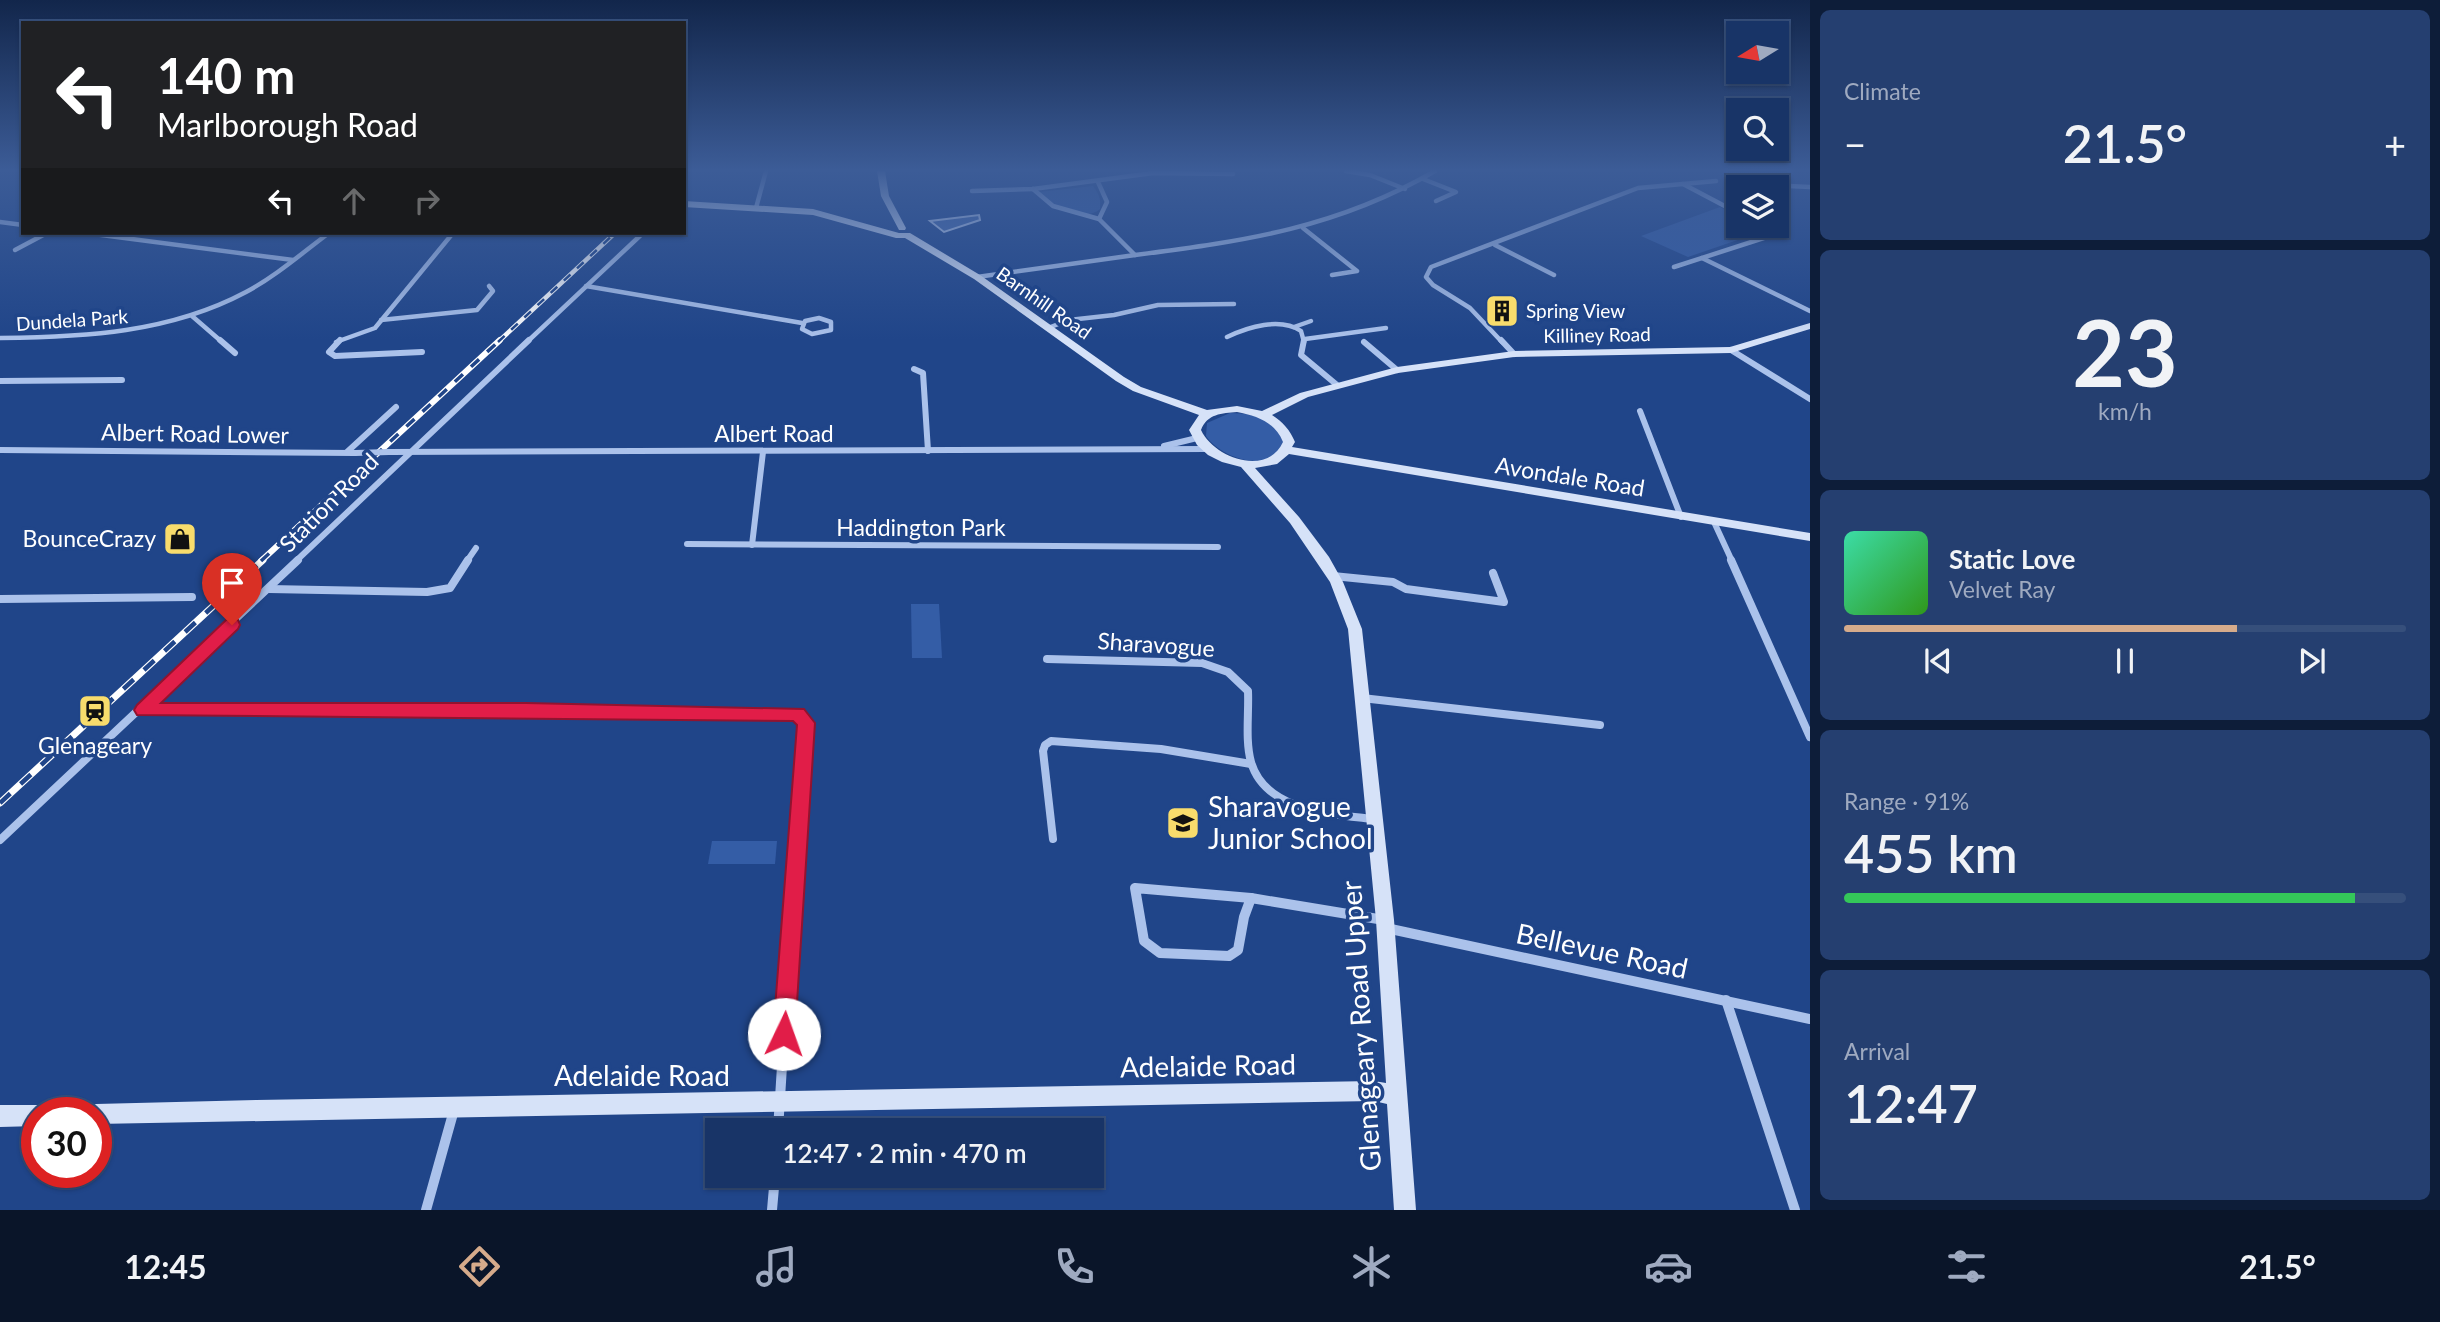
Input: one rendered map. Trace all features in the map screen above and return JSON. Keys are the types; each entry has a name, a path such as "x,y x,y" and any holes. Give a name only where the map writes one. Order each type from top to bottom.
{"street":[{"path":"881,227 901,232"},
{"path":"899,227 901,232"},
{"path":"1107,227 1135,256"},
{"path":"1514,354 1470,308 1433,285 1426,277 1431,267 1537,227"},
{"path":"977,277 1212,246 1303,228 1357,271 1332,275"},
{"name":"Barnhill Road","path":"901,232 977,277 1120,379 1203,417"},
{"path":"15,250 43,235"},
{"path":"101,235 293,260"},
{"name":"Dundela Park","path":"0,338 100,336 155,327 192,316 248,291 326,235"},
{"path":"379,322 451,235"},
{"name":"Station Road","path":"0,841 143,710 409,452 641,235"},
{"path":"1674,267 1764,238"},
{"path":"1495,244 1554,275"},
{"path":"1702,258 1810,312"},
{"path":"422,352 335,356 328,352 337,341 379,322 477,310 493,291 489,286"},
{"path":"586,286 802,323 809,319 824,318 831,322 832,327 823,333 813,334 802,329 802,323"},
{"path":"1048,328 1069,320 1158,305 1234,304"},
{"path":"192,316 235,353"},
{"path":"1294,327 1311,321"},
{"path":"1227,337 1238,330 1270,323 1294,327 1301,332 1305,340 1301,355 1337,385"},
{"name":"Killiney Road","path":"1263,415 1304,395 1397,370 1514,354 1731,350 1810,326"},
{"path":"1305,340 1386,328"},
{"path":"1364,342 1397,370"},
{"path":"1731,350 1810,398"},
{"path":"914,369 923,373 928,451"},
{"path":"0,382 122,380"},
{"path":"347,453 396,407"},
{"path":"1237,409 1263,415 1280,426 1288,446 1276,460 1260,464 1222,458 1206,449 1197,438 1195,430 1203,417 1237,409"},
{"path":"1640,411 1682,517"},
{"name":"Albert Road","path":"1160,448 1197,438"},
{"name":"Avondale Road","path":"1288,446 1315,456 1323,454 1418,474 1810,537"},
{"name":"Albert Road","path":"389,452 1077,452 1206,449"},
{"name":"Albert Road Lower","path":"0,450 389,452"},
{"path":"752,545 763,452"},
{"name":"Glenageary Road Upper","path":"1244,463 1258,482 1267,488 1307,533 1348,603 1354,629 1385,924 1405,1210"},
{"name":"Glenageary Road Upper","path":"1260,464 1267,488"},
{"path":"1714,522 1805,718 1810,737"},
{"name":"Haddington Park","path":"687,544 1218,547"},
{"path":"269,589 427,592 450,588 476,548"},
{"path":"1333,576 1393,582 1406,589 1504,602 1493,573"},
{"path":"0,599 192,597"},
{"name":"Sharavogue","path":"1047,659 1202,663 1226,669 1242,681 1248,691 1251,764"},
{"path":"1363,698 1600,725"},
{"path":"143,710 526,710 798,714 806,723 790,925 779,1118"},
{"path":"1053,839 1043,751 1045,745 1061,739 1161,749 1251,764 1260,780 1278,797 1304,808 1373,819"},
{"name":"Bellevue Road","path":"1251,898 1244,917 1238,950 1229,956 1160,953 1144,941 1135,888 1251,898 1385,924 1810,1019"},
{"path":"1726,1000 1795,1210"},
{"name":"Adelaide Road","path":"112,1114 455,1105 780,1103 1374,1091 1397,1095"},
{"path":"426,1210 455,1105"},
{"path":"0,1116 21,1115"},
{"path":"772,1210 774,1188"}],"shaded area":[{"path":"1664,227 1726,227 1726,238 1744,238 1688,257 1641,236"},
{"path":"1230,413 1248,414 1271,424 1277,429 1284,445 1274,456 1264,460 1245,460 1227,453 1211,443 1206,436 1207,423"},
{"path":"911,604 939,604 942,658 912,658"},
{"path":"712,841 777,841 775,864 708,864"}],"building":[{"path":"938,227 958,227 944,232"}],"railway":[{"path":"498,342 613,235"},
{"path":"261,561 500,340"},
{"path":"0,803 263,560"}],"place":[{"name":"Spring View","path":"1502,311"},
{"name":"BounceCrazy","path":"180,539"},
{"name":"Glenageary","path":"95,711"},
{"name":"Sharavogue Junior School","path":"1183,823"}],"route":[{"path":"232,625 143,710 526,710 798,714 806,723 784,1034"}]}
